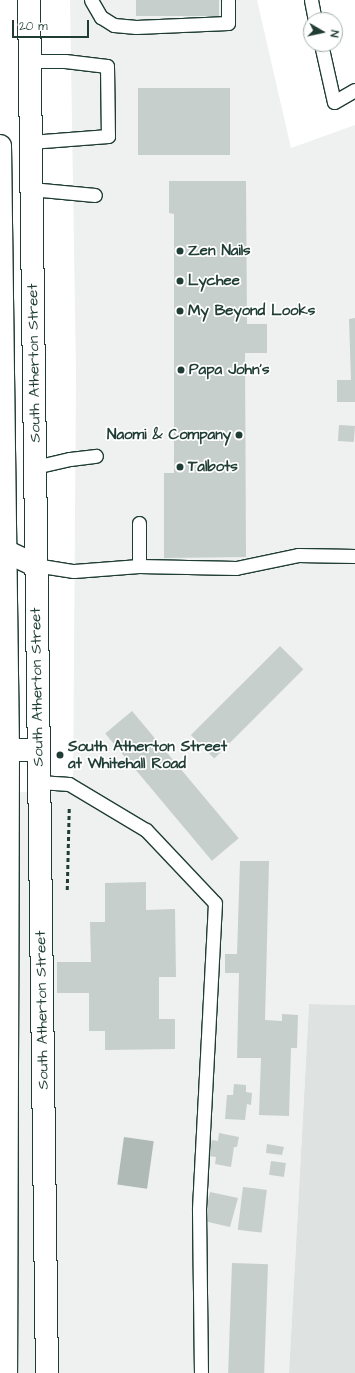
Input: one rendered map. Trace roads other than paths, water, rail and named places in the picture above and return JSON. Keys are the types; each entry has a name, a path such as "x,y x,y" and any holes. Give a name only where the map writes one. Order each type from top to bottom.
{"main road":[{"name":"South Atherton Street","path":"29,0 35,565 47,1373"},
{"name":"South Atherton Street","path":"0,146 4,750 3,1192 6,1373"},
{"path":"3,548 35,565"},
{"path":"4,750 38,750"}],"lane":[{"path":"91,0 101,17 114,25 136,27 228,23 228,0"},
{"path":"311,0 313,12"},
{"path":"323,52 334,102 355,90"},
{"path":"30,61 65,61 107,66 108,136 30,142"},
{"path":"31,189 95,196"},
{"path":"35,467 70,459 96,456"},
{"path":"139,523 140,566"},
{"path":"35,565 74,571 140,566 236,568 298,555 355,556"},
{"path":"39,782 69,784 146,830 215,903 199,1210 201,1373"}],"place":[{"name":"Zen Nails","path":"180,251"},
{"name":"Lychee","path":"180,281"},
{"name":"My Beyond Looks","path":"180,311"},
{"name":"Papa John's","path":"181,370"},
{"name":"Naomi & Company","path":"239,435"},
{"name":"Talbots","path":"180,467"},
{"name":"South Atherton Street at Whitehall Road","path":"60,755"}]}
